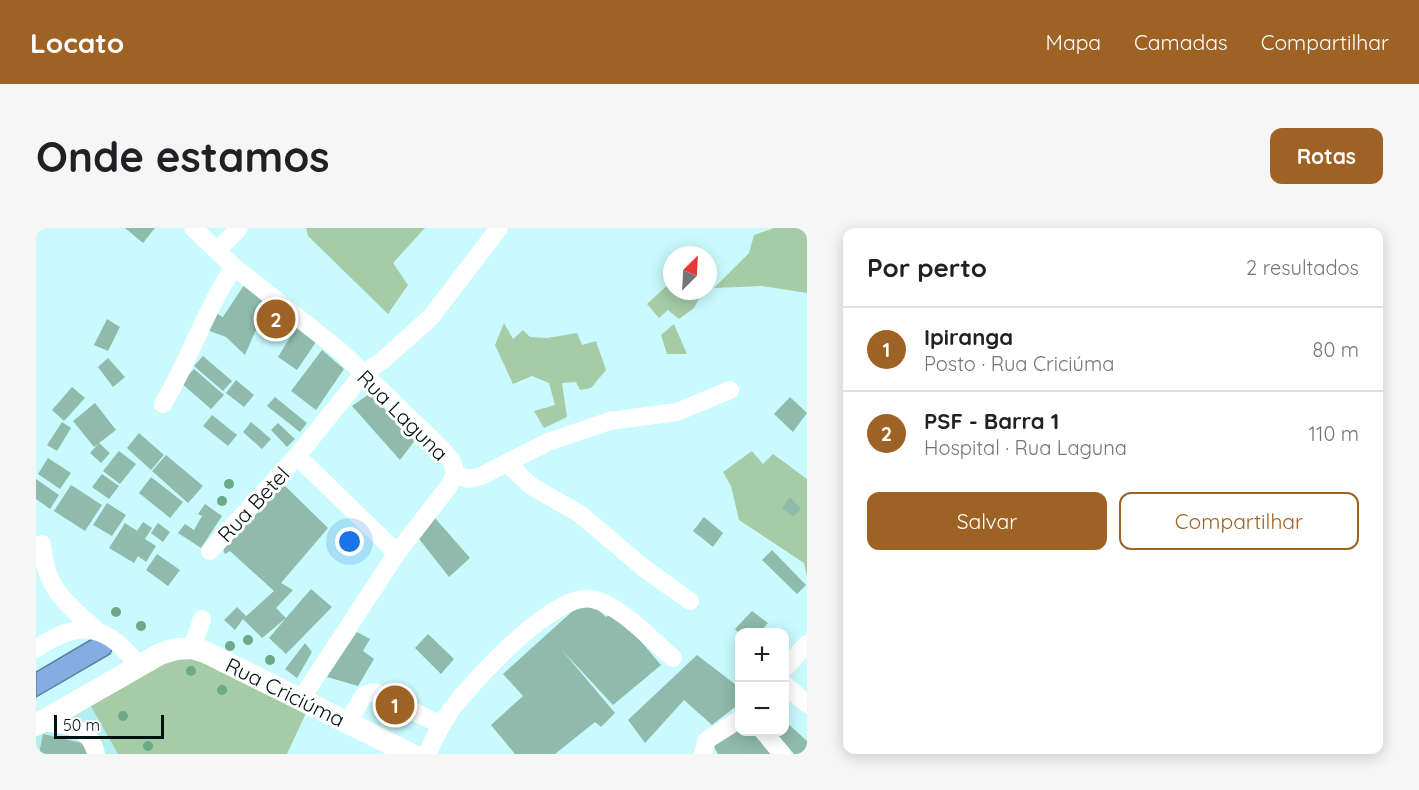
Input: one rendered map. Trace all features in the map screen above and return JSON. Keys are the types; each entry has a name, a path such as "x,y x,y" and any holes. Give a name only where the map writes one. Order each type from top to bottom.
{"main road":[{"name":"Rua Criciúma","path":"192,648 206,652 411,754"},
{"path":"39,723 160,654 176,649 192,648"}],"street":[{"name":"Rua Laguna","path":"193,228 234,267 304,321 363,374 441,448 452,461 455,474 449,486 397,553 301,699"},
{"path":"218,250 239,228"},
{"name":"Rua Betel","path":"210,551 297,456 363,374 383,360 431,316 499,228"},
{"path":"163,404 179,375 208,309 234,267"},
{"path":"455,474 468,479 507,463 548,442 610,422 677,412 730,390"},
{"name":"Rua Betel","path":"297,456 397,553"},
{"path":"507,463 531,486 580,514 645,569 690,601"},
{"path":"42,544 43,561 53,589 95,629 124,646 139,667"},
{"path":"427,754 441,725 476,681 511,644 536,624 578,600 602,602 616,610 673,658"},
{"path":"192,648 202,619"},
{"path":"36,649 77,630 95,629"},
{"path":"789,664 807,644"},
{"path":"789,688 807,704"},
{"path":"348,722 364,695 375,692 441,725"},
{"path":"75,703 106,754"},
{"path":"703,754 707,740 735,722"},
{"path":"39,723 83,730 93,742 96,754"},
{"path":"766,736 782,754"}],"shaded area":[{"path":"99,635 114,646 110,654 36,697 36,672"},
{"path":"83,692 119,754 36,754 36,722"}],"green space":[{"path":"306,228 425,228 393,263 408,285 388,314 308,236"},
{"path":"774,228 798,228 807,234 807,293 762,286 717,288 717,285 749,253 754,235"},
{"path":"663,289 663,300 698,300 694,308 679,319 668,310 659,318 647,304"},
{"path":"504,323 513,339 523,330 530,337 547,338 577,333 582,345 596,341 606,370 591,388 580,390 576,382 562,383 567,417 544,428 534,411 555,405 549,383 532,376 513,384 495,345"},
{"path":"674,324 687,354 667,354 661,335"},
{"path":"752,451 763,464 773,454 807,479 807,576 804,563 739,520 731,486 723,472"},
{"path":"185,642 313,698 287,754 118,754 83,692"}],"building":[{"path":"125,228 155,228 143,243"},
{"path":"244,285 267,304 245,355 226,337 207,330 214,312 223,317"},
{"path":"107,319 120,327 108,351 94,345"},
{"path":"297,326 318,339 297,370 278,357"},
{"path":"322,350 344,369 316,410 291,391"},
{"path":"203,356 232,381 223,391 194,366"},
{"path":"108,358 125,377 113,387 98,367"},
{"path":"194,369 224,395 211,409 181,383"},
{"path":"236,380 254,395 244,407 226,393"},
{"path":"72,387 85,398 64,421 52,410"},
{"path":"369,394 416,439 400,460 352,406"},
{"path":"275,397 307,423 300,432 267,406"},
{"path":"790,397 807,413 793,432 774,414"},
{"path":"95,403 116,430 94,447 73,421"},
{"path":"212,415 237,435 228,446 203,426"},
{"path":"62,422 71,428 57,451 47,445"},
{"path":"251,422 271,439 262,449 243,432"},
{"path":"278,423 295,439 287,447 271,430"},
{"path":"139,433 164,455 151,470 127,448"},
{"path":"99,443 110,453 101,463 90,453"},
{"path":"119,451 136,464 120,484 103,471"},
{"path":"166,455 203,486 188,503 152,471"},
{"path":"48,458 71,473 60,489 38,474"},
{"path":"102,474 119,486 109,499 92,487"},
{"path":"151,477 183,502 170,518 139,493"},
{"path":"36,479 59,495 50,509 36,499"},
{"path":"281,482 328,528 281,583 293,590 276,608 286,618 262,638 243,619 274,591 230,551 225,554 220,542"},
{"path":"71,485 102,505 85,531 54,511"},
{"path":"790,497 801,509 793,517 782,508"},
{"path":"107,503 126,515 112,536 93,525"},
{"path":"205,504 222,516 201,548 178,533 185,524 194,530 202,516 198,514"},
{"path":"704,517 723,533 713,547 693,531"},
{"path":"435,518 470,558 449,577 416,535"},
{"path":"143,522 152,528 145,539 156,546 146,562 138,556 134,563 109,548 125,523 137,531"},
{"path":"158,523 170,532 163,542 151,533"},
{"path":"772,550 806,585 797,594 762,560"},
{"path":"157,554 180,570 168,586 146,570"},
{"path":"311,589 332,607 286,654 269,638"},
{"path":"586,599 606,617 615,611 661,665 613,705 561,649 615,713 601,727 595,722 555,754 515,754 491,725 523,696 503,674"},
{"path":"237,607 246,616 235,630 224,620"},
{"path":"752,611 768,623 764,628 736,628"},
{"path":"357,632 370,639 363,651 374,659 358,686 327,677"},
{"path":"428,634 454,659 441,674 415,648"},
{"path":"305,643 312,652 297,678 285,669"},
{"path":"697,655 735,684 735,707 712,725 684,700 645,743 628,720"},
{"path":"789,725 807,741 807,754 794,754 778,736 789,736"},
{"path":"735,728 735,736 759,736 772,754 718,754 711,742"},
{"path":"43,734 90,745 88,754 39,754"}],"place":[{"name":"PSF - Barra 1","path":"276,319"},
{"name":"Ipiranga","path":"395,705"}]}
